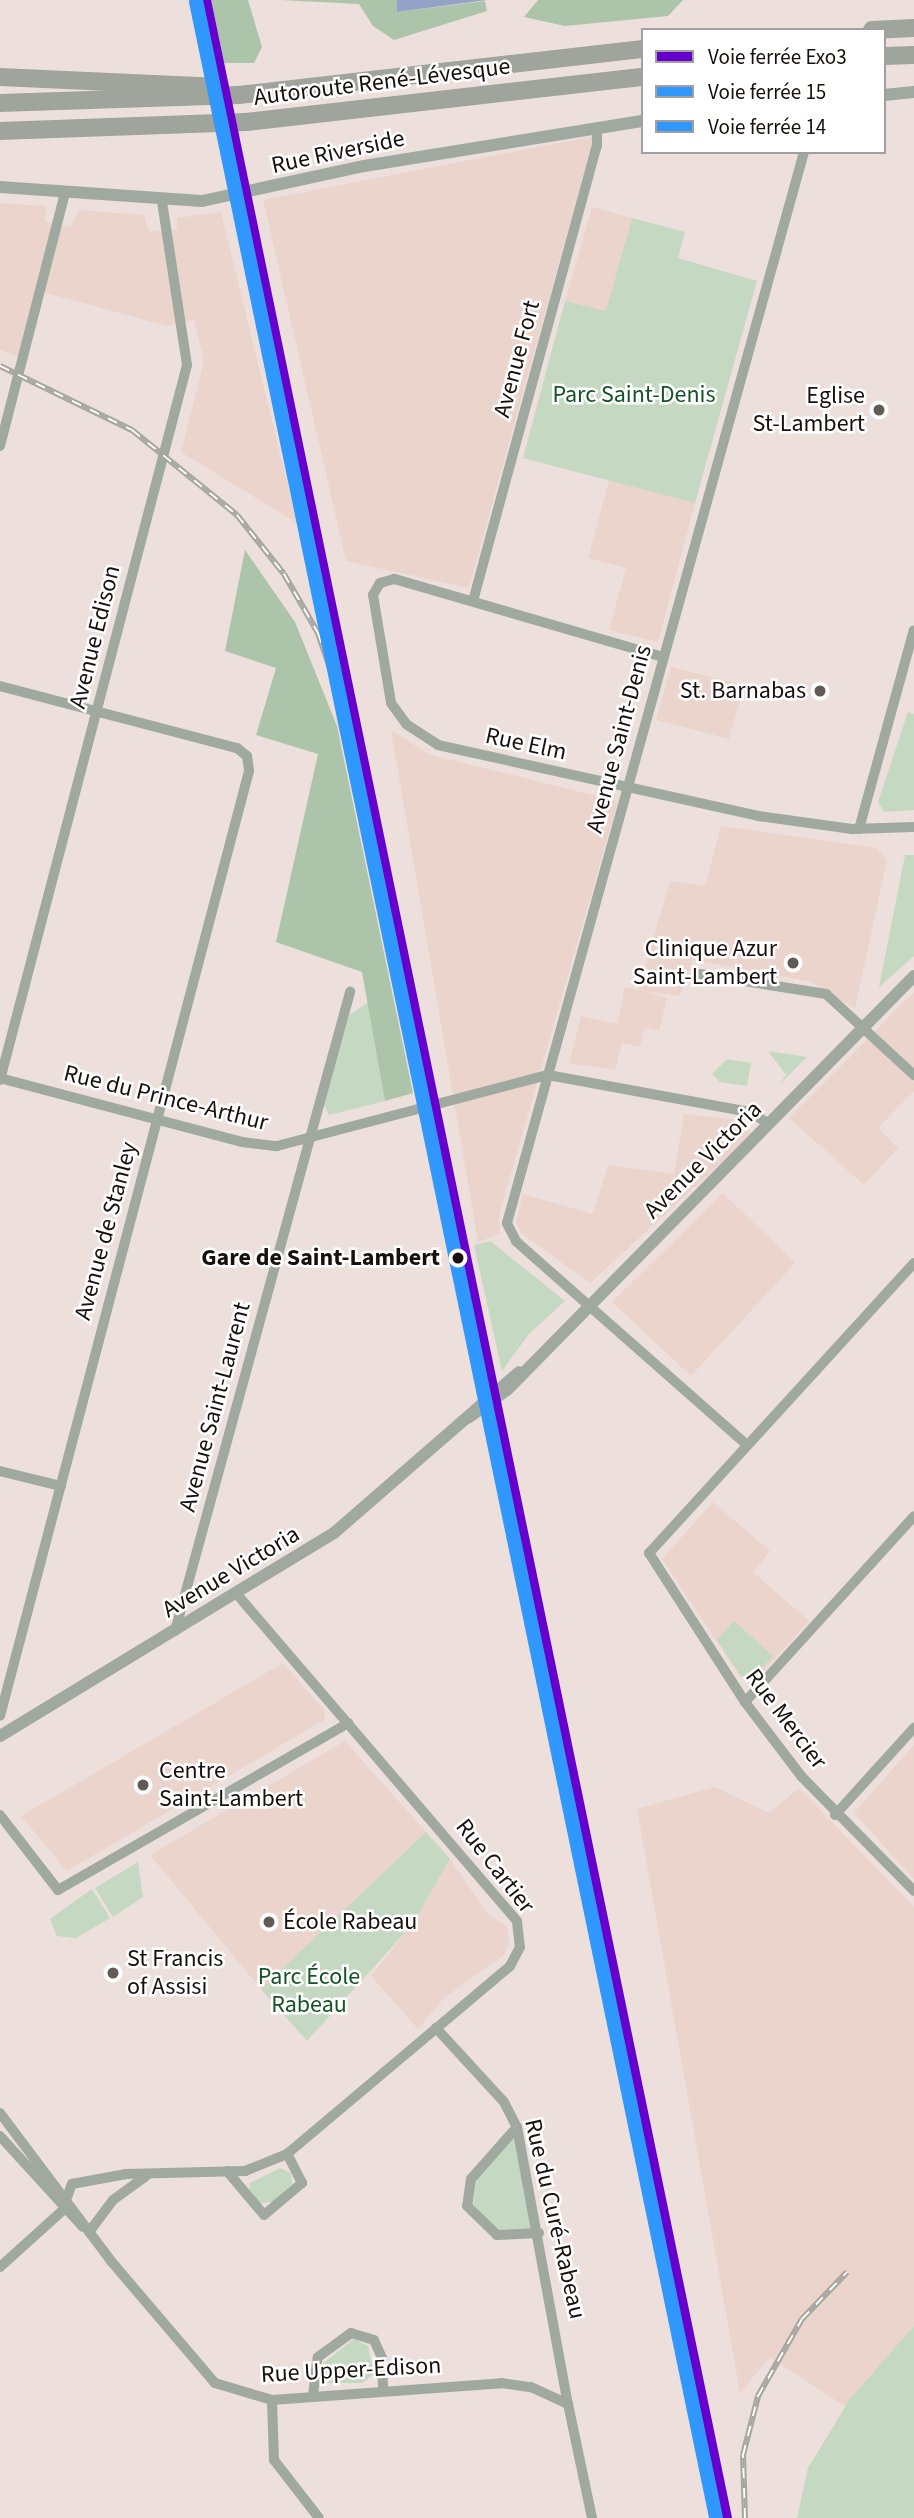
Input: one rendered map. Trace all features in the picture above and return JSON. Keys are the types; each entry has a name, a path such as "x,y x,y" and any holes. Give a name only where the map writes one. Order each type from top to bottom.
{"highway":[{"path":"886,29 914,28"},
{"name":"Autoroute René-Lévesque","path":"0,103 276,92 641,49"},
{"path":"886,56 914,55"},
{"path":"0,77 276,92"},
{"name":"Autoroute René-Lévesque","path":"0,131 246,122 641,77"}],"street":[{"path":"886,95 914,92"},
{"name":"Rue Riverside","path":"0,187 162,202 228,197 364,166 641,121"},
{"name":"Avenue Fort","path":"472,601 597,128"},
{"name":"Avenue Saint-Denis","path":"591,1302 507,1228 803,154"},
{"path":"0,446 65,192"},
{"name":"Avenue Edison","path":"0,1079 187,365 162,202"},
{"name":"Rue Elm","path":"472,601 394,579 380,583 373,608 391,703 406,724 438,745 758,816 859,829 914,827"},
{"path":"472,601 663,657"},
{"path":"859,829 914,630"},
{"path":"0,686 98,712"},
{"name":"Avenue de Stanley","path":"0,1716 249,771 247,756 237,748 98,712"},
{"path":"700,974 826,995 914,1074"},
{"name":"Avenue Victoria","path":"0,1736 238,1595 334,1533 519,1372 914,976"},
{"name":"Avenue Saint-Laurent","path":"175,1631 350,992"},
{"name":"Rue du Prince-Arthur","path":"0,1079 242,1142 310,1140 548,1075 750,1112 769,1124"},
{"path":"591,1302 747,1445 912,1270"},
{"name":"Rue Mercier","path":"747,1445 649,1553 745,1702 835,1815 914,1891"},
{"path":"0,1471 61,1486"},
{"path":"745,1702 914,1516"},
{"name":"Rue Cartier","path":"64,2191 72,2184 227,2171 287,2154 510,1966 520,1947 520,1930 238,1595"},
{"path":"0,1815 58,1890 348,1723"},
{"path":"835,1815 914,1728"},
{"name":"Rue du Curé-Rabeau","path":"436,2028 504,2102 517,2127 539,2233 568,2404"},
{"name":"Rue Upper-Edison","path":"0,2113 64,2191 89,2232 205,2375 230,2390 272,2400 383,2390 517,2383 568,2404"},
{"path":"517,2127 471,2179 467,2206 497,2235 539,2233"},
{"name":"Rue Upper-Edison","path":"0,2136 62,2211 89,2232"},
{"path":"227,2171 264,2215 302,2183 287,2154"},
{"path":"89,2232 113,2200 146,2176"},
{"path":"0,2267 62,2211 64,2191"},
{"path":"313,2395 318,2357 351,2333 374,2340 382,2358 383,2390"},
{"path":"272,2400 274,2460 319,2518"},
{"path":"568,2404 592,2518"}],"shaded area":[{"path":"594,136 469,588 346,561 263,200"},
{"path":"0,203 46,206 45,222 71,227 79,210 144,215 149,232 177,229 177,218 221,212 297,523 181,452 204,361 194,320 167,326 43,292 25,359 0,350"},
{"path":"592,207 632,218 606,312 565,301"},
{"path":"609,480 695,503 658,642 609,630 626,568 588,558"},
{"path":"671,667 744,685 729,739 656,720"},
{"path":"391,730 430,755 618,801 499,1216 500,1234 478,1242"},
{"path":"721,826 876,848 887,860 855,1009 812,982 693,960 680,996 644,991 667,998 659,1031 645,1028 640,1047 622,1043 615,1070 569,1063 581,1016 617,1024 625,987 638,990 670,881 705,886"},
{"path":"914,992 914,1091 878,1128 898,1148 864,1185 789,1118"},
{"path":"684,1114 740,1120 753,1134 590,1283 522,1234 516,1222 523,1194 593,1214 608,1165 674,1174"},
{"path":"723,1193 795,1263 691,1376 612,1302"},
{"path":"713,1502 770,1551 753,1572 809,1621 755,1681 741,1678 662,1559"},
{"name":"Centre Saint-Lambert","path":"283,1663 325,1711 324,1720 67,1871 21,1816"},
{"name":"École Rabeau","path":"345,1741 426,1832 261,1989 150,1855"},
{"path":"914,1745 914,1879 854,1813"},
{"path":"715,1787 769,1813 799,1788 914,1907 914,2326 846,2407 770,2357 740,2393 637,1809"},
{"path":"450,1859 486,1912 507,1927 509,1942 505,1954 444,1998 418,2029 371,1976 412,1925"}],"green space":[{"path":"211,0 248,0 262,47 254,63 224,63"},
{"path":"281,0 397,0 397,12 485,1 487,11 394,40 373,26 359,4"},
{"path":"538,0 683,0 668,16 565,26 524,17"},
{"name":"Parc Saint-Denis","path":"632,218 685,232 678,258 757,281 695,503 523,458 565,301 606,311"},
{"path":"245,550 295,622 337,726 413,1093 385,1101 362,972 276,942 318,754 256,735 276,668 225,651"},
{"path":"908,712 914,714 914,810 884,812 878,802"},
{"path":"905,855 914,855 914,956 879,987"},
{"path":"370,1001 385,1101 329,1115 324,1105 349,1015"},
{"path":"768,1051 807,1057 779,1085 786,1075"},
{"path":"727,1059 751,1063 747,1086 720,1082 712,1074"},
{"path":"490,1241 565,1301 529,1334 502,1371 474,1245"},
{"path":"734,1621 773,1656 753,1678 741,1676 717,1640"},
{"name":"Parc École Rabeau","path":"426,1832 450,1859 412,1925 307,2041 261,1989"},
{"path":"138,1862 143,1897 113,1917 95,1888"},
{"path":"92,1889 110,1918 76,1938 57,1936 50,1919"},
{"path":"515,2135 535,2230 495,2232 473,2206 476,2180"},
{"path":"280,2168 291,2173 292,2184 273,2202 259,2203 249,2192 250,2183"},
{"path":"914,2326 914,2518 797,2518 808,2468 850,2399"},
{"path":"354,2339 368,2346 374,2374 362,2383 328,2383 321,2365"}],"water":[{"path":"397,0 487,0 397,12"}],"railway":[{"path":"0,366 132,430 237,515 284,574 318,633 367,776"},
{"path":"745,2518 743,2455 758,2396 802,2319 847,2272"}],"rail line":[{"name":"14","path":"198,0 718,2518"},
{"name":"Exo3","path":"206,0 727,2518"},
{"name":"15","path":"194,2 714,2518"}],"place":[{"name":"Eglise St-Lambert","path":"879,410"},
{"name":"St. Barnabas","path":"820,691"},
{"name":"Clinique Azur Saint-Lambert","path":"793,963"},
{"name":"Gare de Saint-Lambert","path":"458,1258"},
{"name":"Centre Saint-Lambert","path":"143,1785"},
{"name":"École Rabeau","path":"269,1922"},
{"name":"St Francis of Assisi","path":"113,1973"}]}
